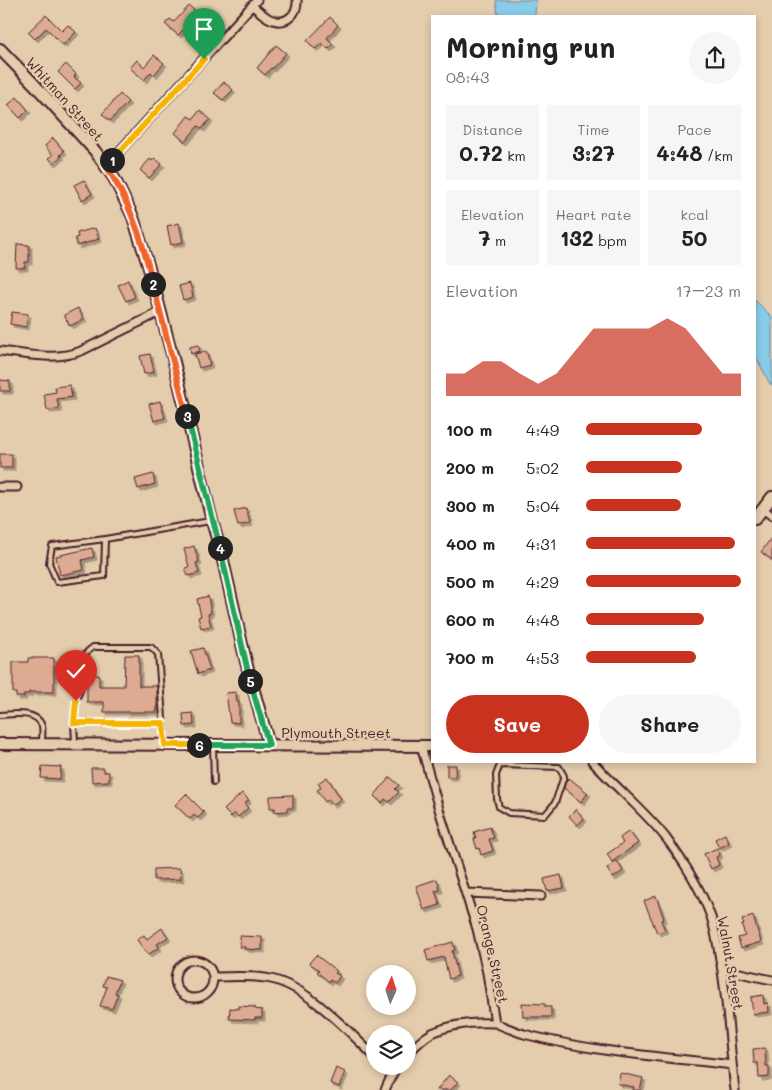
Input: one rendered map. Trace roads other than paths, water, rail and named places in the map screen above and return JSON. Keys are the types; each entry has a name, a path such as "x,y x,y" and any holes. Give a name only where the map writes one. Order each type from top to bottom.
{"street":[{"path":"106,166 255,3 269,18 281,21 292,15 296,8 297,0"},
{"name":"Whitman Street","path":"0,49 95,151 121,190 133,217 149,268 186,409 249,677 269,745"},
{"path":"0,352 68,356 81,352 160,312"},
{"path":"0,487 17,487"},
{"path":"756,518 772,498"},
{"path":"763,508 772,516"},
{"name":"Plymouth Street","path":"0,744 431,746"},
{"name":"Orange Street","path":"422,746 481,948 495,1023 536,1037 601,1049 732,1065"},
{"name":"Walnut Street","path":"594,763 666,839 684,864 703,899 715,932 722,968 735,1090"},
{"path":"466,892 541,896"},
{"path":"195,960 204,963 211,970 213,977 210,991 204,996 195,998 185,996 176,984 176,974 180,967 195,960"},
{"path":"722,968 772,980"},
{"path":"213,977 259,977 284,983 299,991 332,1016 366,1048"},
{"path":"416,1046 433,1033 444,1029 465,1025 495,1023"},
{"path":"385,1090 392,1075"}],"lane":[{"path":"104,539 104,576 57,582 49,563 52,546 212,521"},
{"path":"75,745 74,723 76,701 80,690 82,660 93,647 151,647 158,654 165,745"},
{"path":"0,715 28,714 38,719 42,726 42,745"},
{"path":"74,723 163,723"},
{"path":"213,745 214,782"},
{"path":"500,763 559,767 564,776 555,803 545,815 508,813 499,807 496,775 500,763"}],"water":[{"path":"496,0 536,0 535,15 498,15"},
{"path":"756,301 772,317 772,385 756,357"}]}
